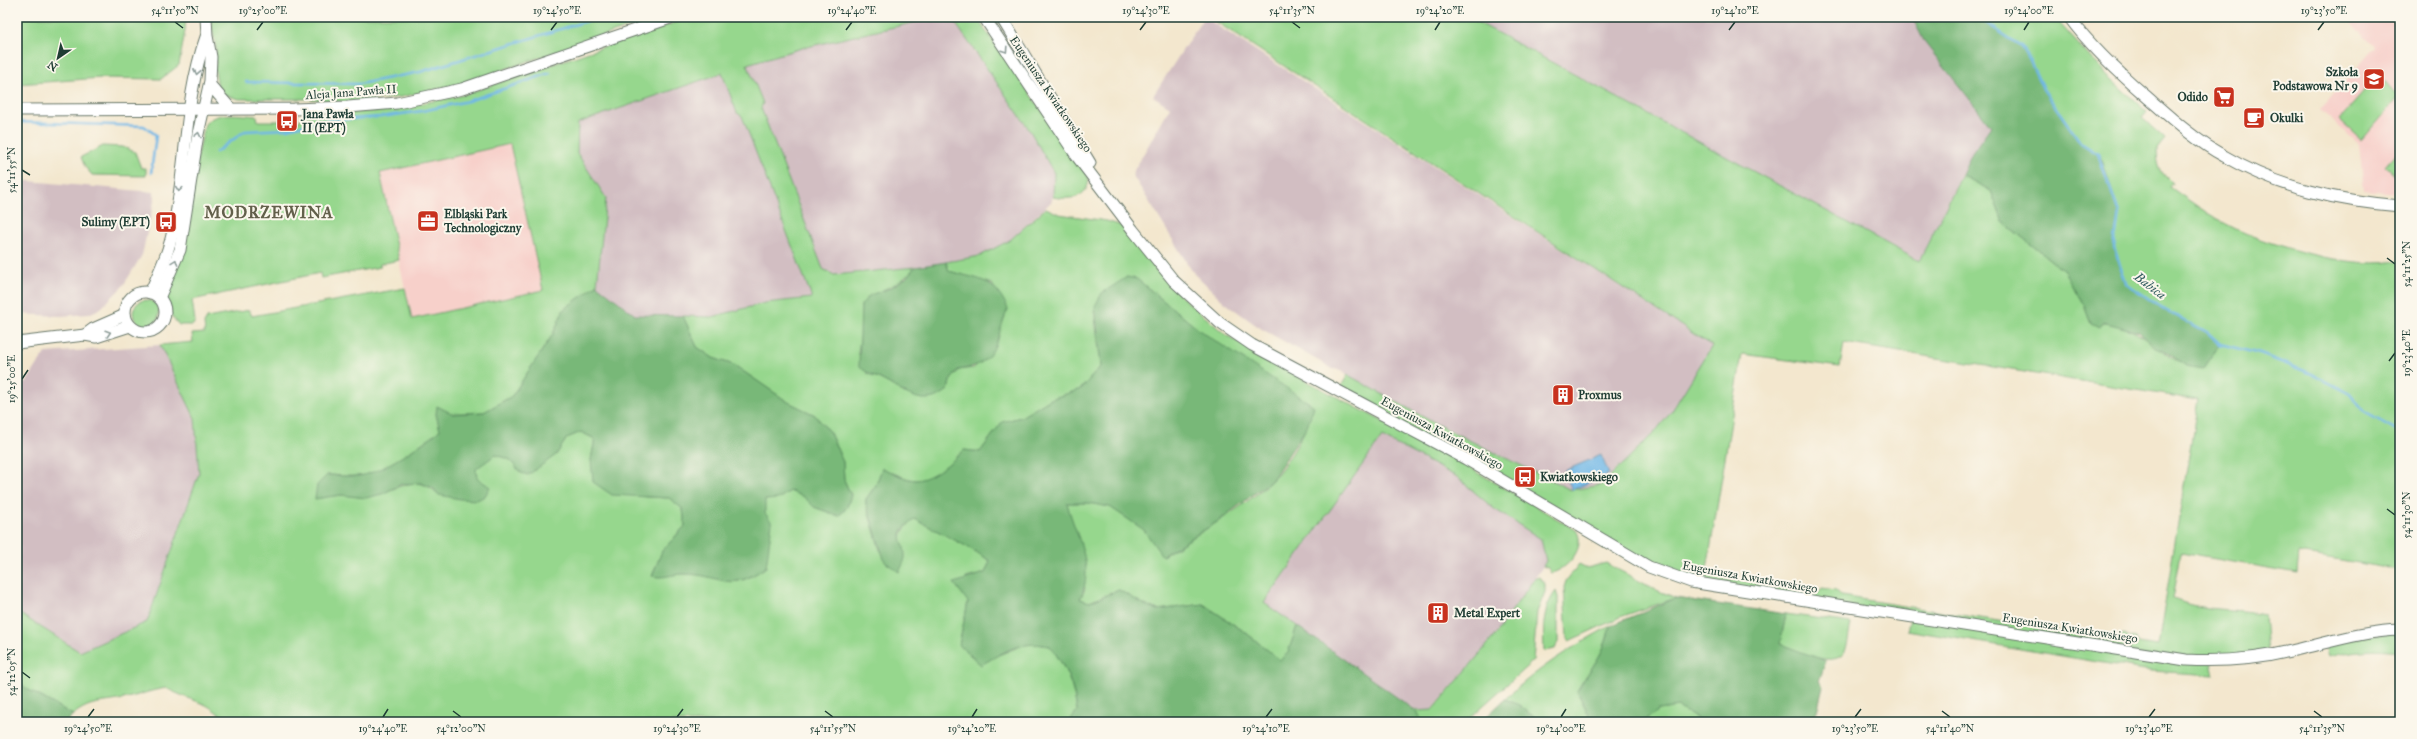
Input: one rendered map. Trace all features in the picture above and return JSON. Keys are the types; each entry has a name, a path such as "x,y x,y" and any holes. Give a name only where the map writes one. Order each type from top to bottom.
{"street":[{"path":"154,295 180,250 198,134 210,86 211,57 207,36 206,17"},
{"name":"Aleja Jana Pawła II","path":"17,110 348,107 429,97 462,89 673,17"},
{"name":"Eugeniusza Kwiatkowskiego","path":"984,17 1098,184 1174,281 1199,306 1238,336 1274,358 1466,460 1629,556 1669,576 1691,582 2186,660 2238,660 2268,656 2362,633 2400,630"},
{"name":"Eugeniusza Kwiatkowskiego","path":"1001,17 1079,144 1094,172 1098,184"},
{"path":"2069,17 2109,63 2190,132 2224,156 2257,173 2311,193 2400,206"},
{"path":"154,295 174,229 190,109 200,55 207,36"},
{"path":"210,86 231,109"},
{"path":"17,343 85,336 96,337 130,326 144,332 158,328 165,316 163,303 154,295 144,292 132,297 125,309 125,315 130,326"},
{"path":"85,336 93,329 125,315"}],"shaded area":[{"path":"938,17 947,17 954,21 1029,129 1054,173 1052,201 1010,240 980,256 923,266 834,275 823,269 761,108 763,103 747,64 802,48"},
{"path":"1204,17 1712,346 1672,411 1654,433 1601,485 1571,490 1436,424 1353,380 1342,370 1333,369 1260,328 1224,302 1192,271 1132,174 1170,107 1153,96"},
{"path":"1468,17 1912,17 1925,43 1991,126 1972,153 1919,261"},
{"name":"Szkoła Podstawowa Nr 9","path":"2345,17 2400,17 2400,194 2364,191 2359,144 2320,110 2375,47"},
{"path":"722,73 737,113 742,116 812,298 765,303 712,317 635,315 597,285 606,198 577,153 578,123"},
{"name":"Elbląski Park Technologiczny","path":"511,144 543,290 412,319 379,173"},
{"path":"17,180 153,192 155,197 142,255 123,286 101,308 89,314 60,316 17,314"},
{"path":"160,345 195,418 199,473 147,622 80,652 17,612 17,378 26,383 45,353"},
{"name":"Metal Expert","path":"1382,437 1457,477 1493,508 1541,539 1546,562 1493,638 1432,710 1416,711 1264,603"}],"green space":[{"path":"17,17 186,17 179,65 161,79 101,78 17,84"},
{"path":"210,17 658,17 464,83 401,97 347,102 306,99 239,99 225,95 218,87 215,70 216,48"},
{"path":"691,17 938,17 802,48 747,64 763,103 761,108 823,269 834,275 915,267 908,275 894,285 874,294 861,305 861,333 858,352 867,373 904,393 948,390 950,381 959,370 974,368 998,340 1001,323 1008,309 992,284 949,271 946,262 980,256 1010,240 1046,208 1059,214 1107,221 1125,227 1158,272 1182,297 1225,334 1267,360 1465,465 1576,530 1579,537 1577,550 1569,563 1551,573 1548,568 1543,566 1546,561 1541,539 1493,508 1457,477 1382,437 1264,603 1297,626 1288,653 1281,661 1245,632 1203,604 1158,610 1144,605 1119,590 1089,602 1080,599 1085,589 1067,503 1088,503 1110,507 1144,529 1163,556 1233,511 1271,481 1294,451 1310,418 1235,355 1199,330 1148,288 1127,277 1114,287 1094,310 1101,366 1081,389 1051,399 1021,417 1002,422 980,452 964,450 948,464 929,477 912,480 882,469 876,485 866,499 866,504 880,550 899,572 903,556 901,538 907,526 915,519 990,561 985,573 966,578 968,602 959,645 976,659 993,657 1018,647 1033,644 1050,646 1065,669 1073,693 1077,711 1069,722 266,722 256,719 239,721 230,720 204,704 166,688 123,699 97,703 79,710 73,715 27,689 17,680 17,612 80,652 147,622 199,473 195,418 160,345 193,342 192,334 205,333 204,323 207,318 249,310 252,316 405,288 412,319 543,290 510,144 380,173 399,260 380,264 380,267 321,278 320,273 192,300 195,321 193,325 179,325 172,317 166,296 205,124 216,117 229,114 257,116 258,121 284,121 284,123 289,123 290,121 300,121 301,118 314,115 389,110 463,95","holes":["722,73 737,113 742,116 812,298 765,303 712,317 683,316 697,347 713,358 734,365 788,402 815,415 830,433 843,462 844,480 851,495 847,507 839,516 814,507 804,497 790,491 778,499 764,500 767,551 766,567 754,575 736,581 690,574 653,576 662,551 685,526 683,509 669,498 646,497 591,460 595,439 581,432 567,438 556,455 521,473 509,459 495,455 475,469 477,478 439,495 430,487 413,483 367,497 336,495 315,498 327,475 358,476 367,474 400,458 423,443 440,430 436,414 484,412 512,396 553,334 564,309 597,285 606,198 577,153 578,123"]},
{"path":"947,17 976,17 1089,178 1088,185 1082,194 1072,198 1053,197 1054,173 1029,129 954,21"},
{"path":"1209,17 1468,17 1919,261 1962,175 1991,191 2003,222 2064,271 2084,305 2091,324 2113,324 2124,327 2144,338 2174,359 2203,369 2220,344 2207,332 2165,310 2126,283 2114,247 2119,213 2098,154 2081,143 2043,89 2029,59 2021,46 1977,17 2054,17 2105,74 2147,112 2142,118 2165,139 2157,149 2160,168 2165,176 2173,183 2170,187 2188,200 2235,229 2279,246 2344,261 2384,263 2400,260 2400,570 2299,553 2297,573 2181,553 2173,599 2208,608 2265,614 2268,656 2211,661 2214,675 2151,671 1907,630 1911,616 1669,576 1338,391 1348,375 1436,424 1571,490 1601,485 1654,433 1672,411 1712,346","holes":["1844,343 2198,400 2158,646 2139,643 2135,638 2123,635 2117,640 1841,596 1836,590 1822,588 1817,593 1706,575 1742,354 1840,367"]},
{"path":"1912,17 1977,17 2021,46 2029,59 2043,89 2081,143 2098,154 2102,160 2119,213 2114,247 2126,283 2165,310 2207,332 2220,344 2203,369 2186,366 2165,351 2155,347 2139,332 2103,322 2099,328 2091,324 2084,305 2064,271 2003,222 1991,191 1962,175 1972,153 1991,126 1925,43"},
{"path":"2378,76 2400,95 2361,140 2339,120"},
{"path":"103,146 123,147 135,152 141,168 146,168 146,176 92,175 85,167 81,157"},
{"path":"2400,149 2400,180 2385,166"},
{"path":"946,262 949,271 984,281 991,285 1003,299 1008,309 994,349 989,356 982,362 972,367 958,370 950,381 948,390 939,396 924,399 916,398 868,373 859,366 861,305 870,295 890,288 906,278 915,267"},
{"path":"1127,277 1137,279 1199,330 1314,406 1307,427 1271,481 1217,522 1162,556 1144,530 1110,507 1088,503 1067,503 1083,551 1085,562 1086,574 1080,599 1090,602 1119,590 1145,605 1158,610 1203,604 1245,632 1280,660 1288,653 1297,626 1416,711 1423,722 1069,722 1077,711 1074,693 1061,661 1050,646 1030,644 1014,648 981,665 959,645 968,602 954,583 985,573 990,561 963,544 915,519 903,529 901,533 905,557 899,572 885,562 866,504 866,499 876,485 882,468 912,480 922,479 935,473 964,450 980,452 1002,422 1021,417 1051,399 1081,389 1101,366 1095,306 1102,293"},
{"path":"597,285 635,315 683,316 697,347 713,358 734,365 788,402 815,415 830,433 843,462 844,480 851,495 847,507 839,516 814,507 804,497 790,491 778,499 765,500 765,513 772,523 766,567 742,580 733,582 697,575 679,574 660,577 652,576 662,551 685,526 683,509 669,498 612,495 593,482 591,460 595,439 581,432 567,438 556,455 528,475 521,473 509,459 495,455 476,469 477,478 490,487 485,496 477,500 460,499 439,495 433,488 421,483 402,484 382,494 366,498 341,495 315,499 317,485 327,475 358,476 367,474 400,458 433,436 440,430 436,414 437,406 453,414 484,412 512,396 553,334 564,309"},
{"path":"146,300 155,304 159,313 155,322 146,326 137,322 133,313 137,304"},
{"path":"1606,563 1654,589 1676,598 1623,616 1569,641 1567,639 1564,587 1566,581 1579,564 1587,568"},
{"path":"1539,577 1545,584 1545,592 1537,612 1533,661 1465,722 1423,722 1416,711 1433,710 1493,638 1534,579"},
{"path":"1556,591 1558,597 1558,642 1555,649 1544,651 1544,620 1548,605"},
{"path":"1676,598 1786,614 1780,644 1826,661 1819,681 1823,687 1817,711 1809,722 1702,722 1678,707 1659,710 1642,722 1584,722 1589,715 1577,691 1601,654 1610,626"},
{"path":"1786,614 1851,623 1845,651 1840,657 1824,659 1805,654 1780,644"},
{"path":"1610,626 1601,654 1577,691 1589,715 1584,722 1540,722 1519,705 1505,699 1555,659 1581,642"},
{"path":"2400,630 2400,652 2364,651 2328,657 2324,643"},
{"path":"17,680 27,689 73,715 66,722 17,722"},
{"path":"1505,699 1519,705 1540,722 1481,722"},
{"path":"1678,707 1702,722 1642,722 1659,710"}],"water":[{"path":"1601,455 1609,474 1572,490 1564,471"}],"waterway":[{"path":"246,82 359,84 420,72 600,17"},
{"name":"Babica","path":"1977,17 2021,46 2029,59 2043,89 2081,143 2098,154 2119,213 2114,247 2126,283 2165,310 2207,332 2220,344 2260,354 2310,373 2349,393 2364,412 2400,432"},
{"path":"216,152 245,131 288,129 320,121 381,117 422,111 468,101 550,73"},
{"path":"17,122 144,126 156,135 151,173"}],"place":[{"name":"Szkoła Podstawowa Nr 9","path":"2374,79"},
{"name":"Odido","path":"2224,97"},
{"name":"Okulki","path":"2254,118"},
{"name":"Jana Pawła II (EPT)","path":"287,121"},
{"name":"Elbląski Park Technologiczny","path":"428,221"},
{"name":"Sulimy (EPT)","path":"166,222"},
{"name":"Proxmus","path":"1563,395"},
{"name":"Kwiatkowskiego","path":"1525,477"},
{"name":"Metal Expert","path":"1438,613"}],"district":[{"name":"MODRZEWINA","path":"269,212"}]}
